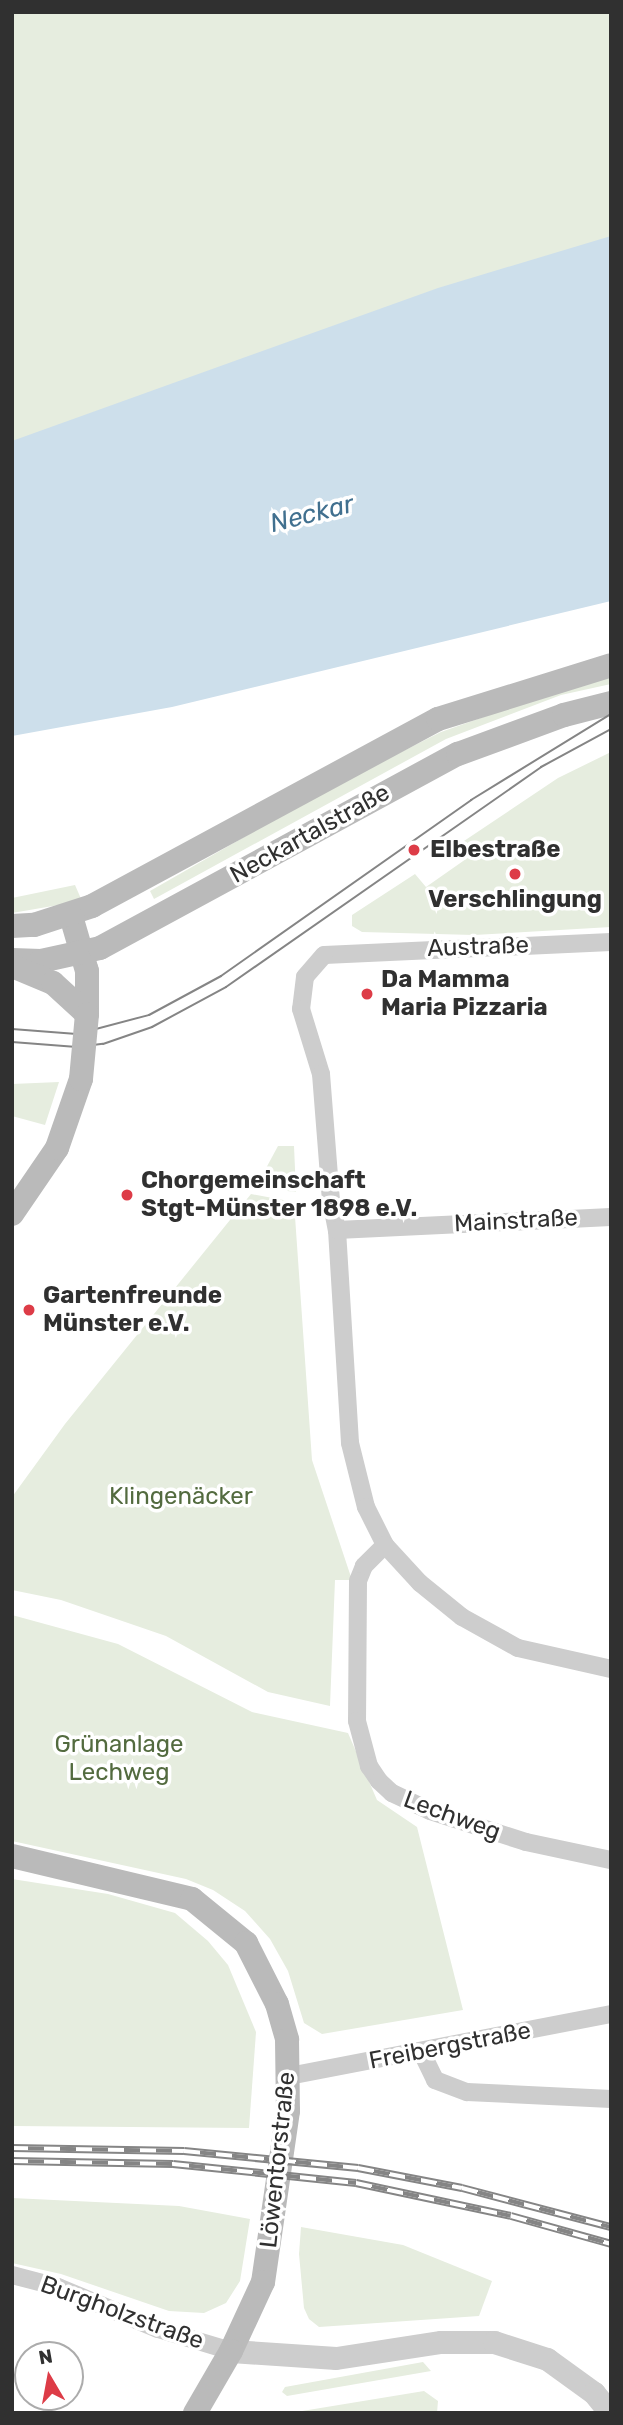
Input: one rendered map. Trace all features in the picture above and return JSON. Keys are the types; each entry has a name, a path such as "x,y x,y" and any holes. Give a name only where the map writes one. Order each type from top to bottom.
{"main road":[{"name":"Neckartalstraße","path":"12,926 71,916 438,719 611,665"},
{"name":"Neckartalstraße","path":"12,960 83,954 458,754 564,715 611,703"},
{"path":"12,1214 57,1148 81,1079 87,1014 83,954 71,916"},
{"path":"12,966 53,984 87,1014"},
{"name":"Löwentorstraße","path":"12,1856 160,1889 192,1899 246,1943 264,1973 285,2028 289,2076 281,2176 263,2281 231,2351 195,2413"}],"street":[{"name":"Austraße","path":"337,1230 331,1200 321,1074 301,1009 305,977 324,955 611,942"},
{"name":"Mainstraße","path":"337,1230 611,1217"},
{"path":"337,1230 350,1443 366,1507 385,1545 420,1583 462,1617 507,1642 611,1669"},
{"name":"Lechweg","path":"385,1545 364,1566 358,1581 355,1704 369,1766 379,1781 392,1794 430,1811 526,1842 611,1860"},
{"name":"Freibergstraße","path":"289,2076 422,2053 611,2014"},
{"path":"422,2053 435,2080 467,2092 611,2099"},
{"name":"Burgholzstraße","path":"12,2275 231,2351"},
{"path":"231,2351 336,2358 441,2342 494,2342 547,2359 594,2393 610,2413"}],"green space":[{"path":"12,12 611,12 611,250 12,452"},
{"path":"611,672 611,684 561,695 446,739 154,899 150,891 337,784 441,732"},
{"path":"611,752 611,927 474,935 362,932 352,926 352,915 415,874 426,887 466,859 458,845 558,778"},
{"path":"75,885 82,901 12,913 12,898"},
{"path":"59,1082 45,1125 12,1116 12,1084"},
{"path":"278,1146 294,1146 296,1192 262,1188 258,1183"},
{"name":"Klingenäcker","path":"251,1194 294,1202 312,1460 352,1580 335,1580 330,1706 268,1692 166,1636 61,1600 12,1590 12,1497 65,1424"},
{"name":"Grünanlage Lechweg","path":"12,1615 118,1644 252,1712 348,1733 377,1800 417,1827 463,2010 322,2034 304,2023 288,1971 270,1939 245,1911 213,1890 186,1879 12,1841"},
{"path":"12,1879 108,1894 175,1913 208,1941 228,1965 256,2032 249,2128 12,2126"},
{"path":"12,2198 179,2206 250,2219 240,2281 226,2303 204,2313 169,2311 61,2274 12,2263"},
{"path":"301,2227 403,2245 492,2281 479,2316 319,2327 309,2319 304,2308 299,2254"},
{"path":"423,2362 431,2371 287,2396 282,2392 285,2387"},
{"path":"424,2391 438,2401 437,2413 290,2413"}],"water":[{"name":"Neckar","path":"611,236 611,601 172,707 12,736 12,441 438,288"}],"tram line":[{"path":"12,1029 77,1034 149,1015 221,976 471,800 611,714"},
{"path":"12,1042 77,1047 103,1044 152,1027 226,987 541,767 611,729"}],"railway":[{"path":"12,2148 184,2151 358,2168 462,2188 611,2227"},
{"path":"12,2161 173,2164 356,2183 511,2216 611,2244"}],"place":[{"name":"Elbestraße","path":"414,850"},
{"name":"Verschlingung","path":"515,874"},
{"name":"Da Mamma Maria Pizzaria","path":"367,994"},
{"name":"Chorgemeinschaft Stgt-Münster 1898 e.V.","path":"127,1195"},
{"name":"Gartenfreunde Münster e.V.","path":"29,1310"}]}
